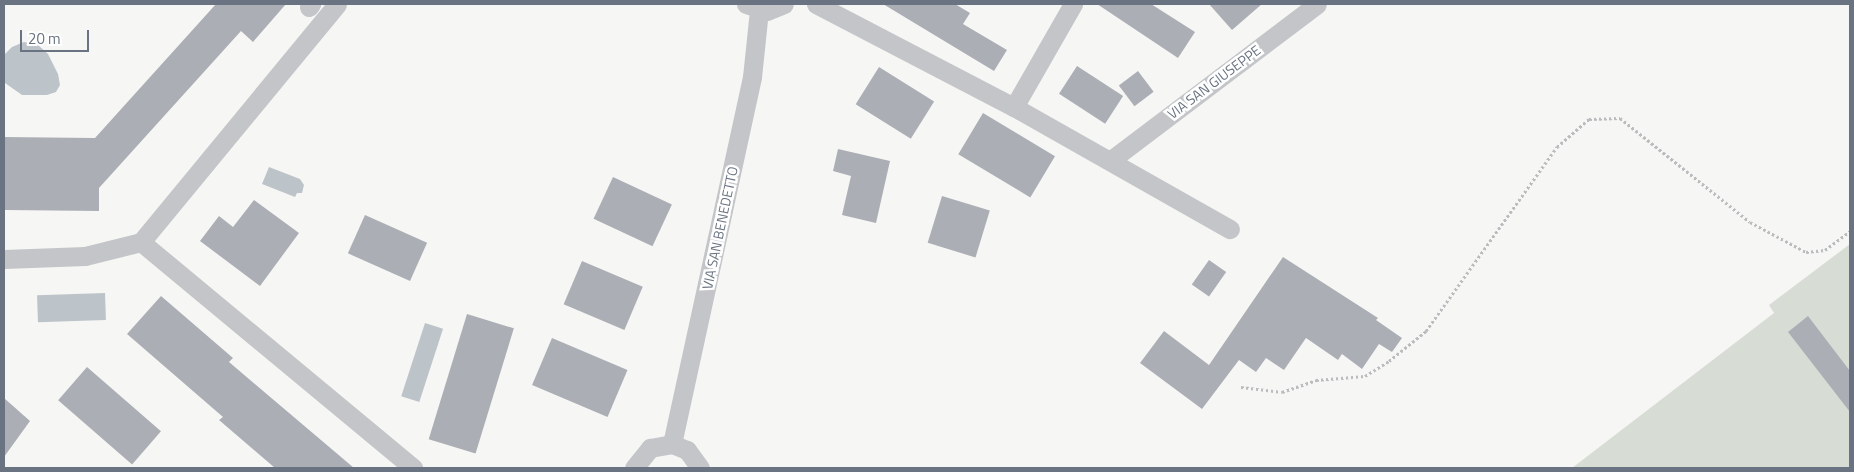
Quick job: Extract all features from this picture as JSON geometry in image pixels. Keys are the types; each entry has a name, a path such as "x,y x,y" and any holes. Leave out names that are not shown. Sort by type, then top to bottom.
{"street":[{"path":"4,259 85,256 141,242 337,4"},
{"name":"VIA SAN BENEDETTO","path":"672,444 752,77 752,7 776,9 784,4"},
{"path":"816,4 1014,107 1111,160 1230,229"},
{"path":"1014,107 1073,4"},
{"name":"VIA SAN GIUSEPPE","path":"1111,160 1317,4"},
{"path":"141,242 413,468"},
{"path":"634,468 650,448 672,444 688,450 700,468"}],"path":[{"path":"1241,388 1282,392 1316,380 1365,376 1389,361 1426,331 1557,147 1589,119 1620,118 1750,222 1806,252 1825,250 1850,232"}],"shaded area":[{"path":"24,42 38,45 48,54 58,74 60,85 56,92 47,95 22,95 5,83 4,55 12,47"},
{"path":"269,167 300,179 304,185 302,193 297,193 295,197 262,184"},
{"path":"1850,244 1850,468 1572,468 1774,313 1769,305"},
{"path":"105,293 106,320 38,322 37,295"},
{"path":"425,323 443,329 419,402 401,396"}],"building":[{"path":"216,4 286,4 253,42 241,31 99,188 99,211 5,210 4,137 95,138"},
{"path":"883,4 955,4 970,13 963,24 1007,50 994,71"},
{"path":"1097,4 1151,4 1195,32 1178,58"},
{"path":"1209,4 1262,4 1232,30"},
{"path":"1077,66 1123,96 1105,124 1059,94"},
{"path":"879,67 934,101 911,139 856,104"},
{"path":"1138,71 1154,92 1134,106 1119,85"},
{"path":"983,113 1055,156 1030,197 958,154"},
{"path":"838,149 890,161 876,223 842,215 851,176 833,171"},
{"path":"613,177 672,204 652,246 594,219"},
{"path":"942,196 990,211 975,257 928,243"},
{"path":"254,200 299,233 260,286 200,241 219,216 233,227"},
{"path":"365,215 427,243 410,281 348,253"},
{"path":"1283,257 1378,318 1376,320 1402,338 1392,352 1379,344 1362,369 1342,354 1338,360 1306,338 1284,370 1266,358 1256,372 1239,360 1202,409 1140,363 1164,331 1209,365"},
{"path":"1209,260 1226,272 1209,297 1192,285"},
{"path":"582,261 643,287 624,330 564,304"},
{"path":"161,296 233,358 229,362 354,468 275,468 219,420 223,417 127,334"},
{"path":"467,314 514,328 476,454 429,439"},
{"path":"1808,316 1850,371 1850,412 1788,332"},
{"path":"552,338 627,370 608,417 532,385"},
{"path":"87,367 161,431 132,465 58,400"},
{"path":"4,398 30,421 4,457"}]}
